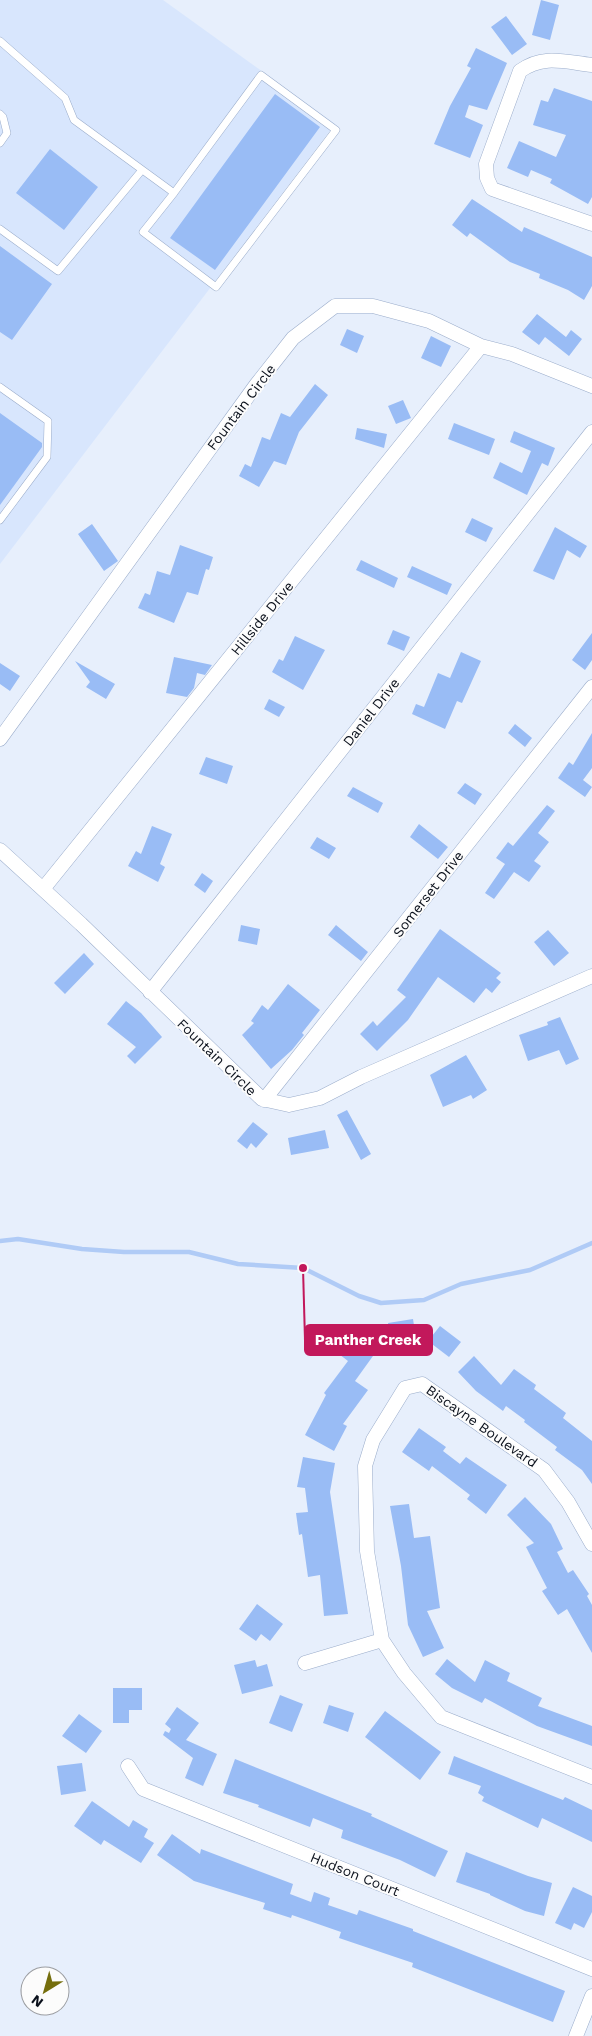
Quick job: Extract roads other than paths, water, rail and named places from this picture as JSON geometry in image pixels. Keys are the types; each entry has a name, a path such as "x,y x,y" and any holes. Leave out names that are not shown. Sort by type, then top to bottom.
{"street":[{"path":"592,65 545,59 530,63 520,71 486,164 487,178 492,189 592,224"},
{"name":"Fountain Circle","path":"0,739 250,393 293,338 335,306 373,306 430,320 481,346 528,360 592,386"},
{"name":"Hillside Drive","path":"43,889 481,346"},
{"name":"Daniel Drive","path":"150,992 592,432"},
{"name":"Somerset Drive","path":"264,1100 592,687"},
{"name":"Fountain Circle","path":"0,850 264,1100 289,1105 320,1098 361,1077 592,976"},
{"name":"Biscayne Boulevard","path":"592,1544 568,1502 544,1470 422,1384 405,1388 373,1440 365,1466 367,1551 382,1640 404,1673 441,1717 592,1777"},
{"path":"305,1663 382,1640"},
{"name":"Hudson Court","path":"128,1766 143,1789 592,1969"},
{"path":"576,2036 592,1996"}],"lane":[{"path":"0,41 65,98 74,120 174,193"},
{"path":"261,75 336,130 216,287 144,232 174,193 261,75"},
{"path":"0,114 3,117 7,133 0,143"},
{"path":"0,229 58,271 142,170"},
{"path":"0,387 48,422 47,457 0,520"}],"waterway":[{"path":"0,1241 18,1239 82,1249 124,1252 189,1252 238,1264 303,1268 359,1296 381,1303 424,1300 461,1284 530,1270 592,1243"}],"place":[{"name":"Panther Creek","path":"303,1268"}]}
